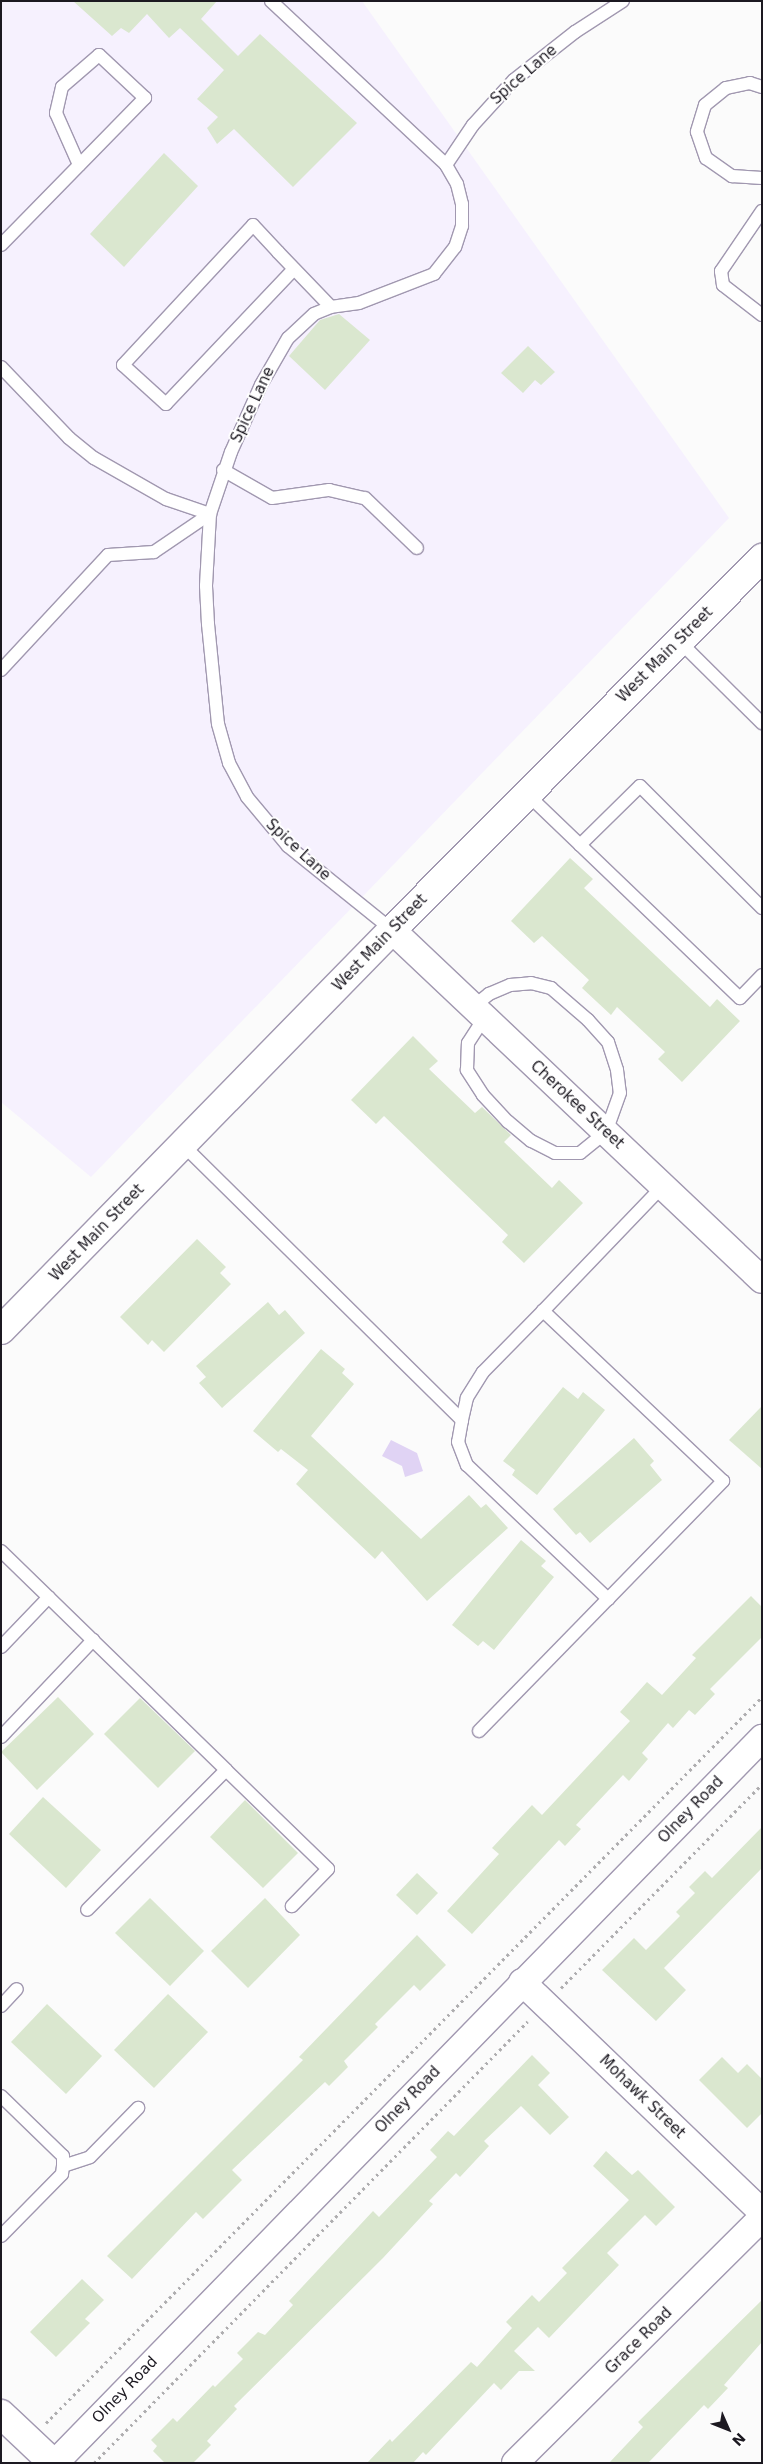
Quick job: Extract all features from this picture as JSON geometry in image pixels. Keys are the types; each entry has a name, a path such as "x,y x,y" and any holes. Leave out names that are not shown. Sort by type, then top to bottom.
{"main road":[{"name":"West Main Street","path":"1,1330 392,930 762,558"},
{"path":"1,2414 54,2463"}],"street":[{"name":"Cherokee Street","path":"392,930 762,1280"},
{"name":"Olney Road","path":"54,2463 762,1738"},
{"name":"Mohawk Street","path":"522,1982 762,2212"},
{"name":"Grace Road","path":"515,2463 762,2218"}],"lane":[{"path":"271,1 446,165"},
{"name":"Spice Lane","path":"392,930 288,846 247,797 229,763 218,724 208,624 206,586 210,514 223,470 261,384 288,338 314,314 331,307 359,303 415,284 434,274 447,261 462,226 462,204 457,184 446,165 473,125 514,80 575,32 623,1"},
{"path":"1,245 145,98 99,55 62,87 56,113 79,165"},
{"path":"762,87 750,83 726,88 705,105 697,132 706,158 732,176 762,178"},
{"path":"762,211 721,271 723,285 762,315"},
{"path":"294,269 166,404 123,365 252,225 331,307"},
{"path":"1,367 69,438 94,458 166,500 210,514"},
{"path":"223,470 272,498 329,490 365,498 417,548"},
{"path":"1,670 108,555 154,552 210,514"},
{"path":"679,641 762,723"},
{"path":"580,845 640,786 762,908"},
{"path":"527,794 740,998 762,974"},
{"path":"531,983 551,988 588,1020 608,1042 617,1070 620,1093 606,1132 580,1153 555,1153 530,1141 508,1122 483,1095 467,1070 468,1043 479,1012 489,994 510,985 531,983"},
{"path":"183,1145 462,1420"},
{"path":"608,1599 468,1465 458,1442 466,1398 483,1372 663,1186"},
{"path":"479,1731 723,1481 544,1311"},
{"path":"1,1551 328,1869 292,1906"},
{"path":"1,1647 49,1597"},
{"path":"1,1737 93,1640"},
{"path":"87,1910 226,1770"},
{"path":"1,2006 17,1989"},
{"path":"1,2096 63,2156 64,2166 62,2174 1,2236"},
{"path":"64,2166 90,2157 138,2108"}],"path":[{"path":"29,2440 762,1696"},
{"path":"94,2463 762,1784"}],"shaded area":[{"path":"1,1 362,1 729,518 91,1177 1,1102"},
{"path":"391,1440 417,1453 423,1471 405,1477 402,1466 382,1456"}],"building":[{"path":"73,1 217,1 201,19 238,56 260,34 357,123 293,187 234,129 217,144 207,128 218,117 197,99 224,70 180,28 169,38 147,14 129,33 121,28 112,36"},
{"path":"164,153 198,186 124,267 90,234"},
{"path":"339,314 370,340 325,390 289,356 320,320"},
{"path":"528,346 555,372 541,385 535,380 523,393 501,373"},
{"path":"570,858 593,879 584,888 710,1007 717,999 740,1021 682,1082 658,1059 665,1052 617,1007 611,1015 582,988 589,980 542,936 534,943 511,921"},
{"path":"413,1036 438,1061 429,1069 475,1113 482,1107 511,1135 504,1142 552,1188 559,1180 583,1203 524,1263 502,1242 508,1235 384,1116 376,1124 351,1100"},
{"path":"197,1239 226,1267 220,1273 231,1284 164,1352 152,1340 148,1345 120,1317"},
{"path":"268,1302 279,1315 285,1310 305,1333 222,1408 199,1383 206,1377 196,1366"},
{"path":"321,1349 345,1369 342,1373 354,1384 311,1436 421,1539 469,1495 481,1508 486,1504 508,1528 427,1601 382,1551 375,1559 296,1484 308,1470 281,1449 278,1452 253,1431"},
{"path":"563,1387 578,1399 583,1392 605,1410 537,1495 512,1475 515,1470 503,1461"},
{"path":"762,1406 762,1469 729,1440"},
{"path":"634,1438 654,1461 650,1465 662,1480 590,1543 580,1532 576,1535 553,1509"},
{"path":"521,1540 546,1561 541,1566 554,1577 494,1650 483,1641 478,1646 452,1625"},
{"path":"751,1596 762,1607 762,1637 710,1689 715,1694 695,1715 689,1710 673,1728 668,1723 642,1753 648,1759 629,1781 623,1775 576,1825 581,1829 565,1846 559,1840 472,1934 447,1911 499,1854 492,1848 532,1805 542,1815 630,1721 620,1712 647,1682 662,1695 696,1658 692,1655"},
{"path":"58,1697 94,1734 37,1790 1,1752"},
{"path":"140,1698 195,1751 158,1788 104,1734"},
{"path":"43,1797 101,1850 66,1888 9,1834"},
{"path":"245,1800 298,1853 263,1888 210,1837"},
{"path":"762,1827 762,1868 664,1968 686,1990 656,2021 602,1970 634,1938 646,1950 680,1916 676,1912 695,1893 689,1887 705,1871 712,1878"},
{"path":"417,1873 438,1893 417,1915 396,1895"},
{"path":"150,1898 204,1951 170,1986 115,1933"},
{"path":"265,1898 300,1935 248,1988 211,1951"},
{"path":"417,1935 446,1965 420,1991 414,1985 375,2024 378,2027 344,2061 348,2067 329,2086 325,2082 232,2170 242,2180 203,2219 196,2212 132,2279 107,2256 303,2060 299,2057"},
{"path":"168,1994 208,2032 154,2088 114,2050"},
{"path":"47,2004 102,2056 66,2094 11,2042"},
{"path":"532,2055 550,2073 538,2085 569,2117 550,2135 521,2106 484,2141 489,2146 460,2177 456,2173 429,2201 433,2204 383,2258 234,2406 237,2409 207,2441 211,2445 193,2463 165,2463 153,2451 157,2446 151,2440 173,2418 177,2422 213,2385 215,2387 243,2359 237,2353 258,2332 265,2335 293,2305 289,2301 373,2211 379,2217 437,2157 430,2150 448,2131 454,2136"},
{"path":"722,2057 738,2073 747,2064 762,2079 762,2113 747,2128 699,2080"},
{"path":"606,2151 632,2175 638,2170 675,2207 656,2226 645,2215 607,2253 619,2265 549,2338 538,2327 514,2351 535,2371 519,2371 501,2390 494,2383 426,2455 423,2452 413,2463 367,2463 390,2439 392,2442 471,2362 477,2367 512,2328 506,2322 532,2295 539,2302 567,2273 562,2268 629,2200 593,2166"},
{"path":"82,2279 104,2300 85,2319 90,2323 56,2357 30,2332"},
{"path":"762,2300 762,2342 724,2385 728,2388 708,2409 704,2405 648,2463 609,2463 643,2427 638,2422"}]}
